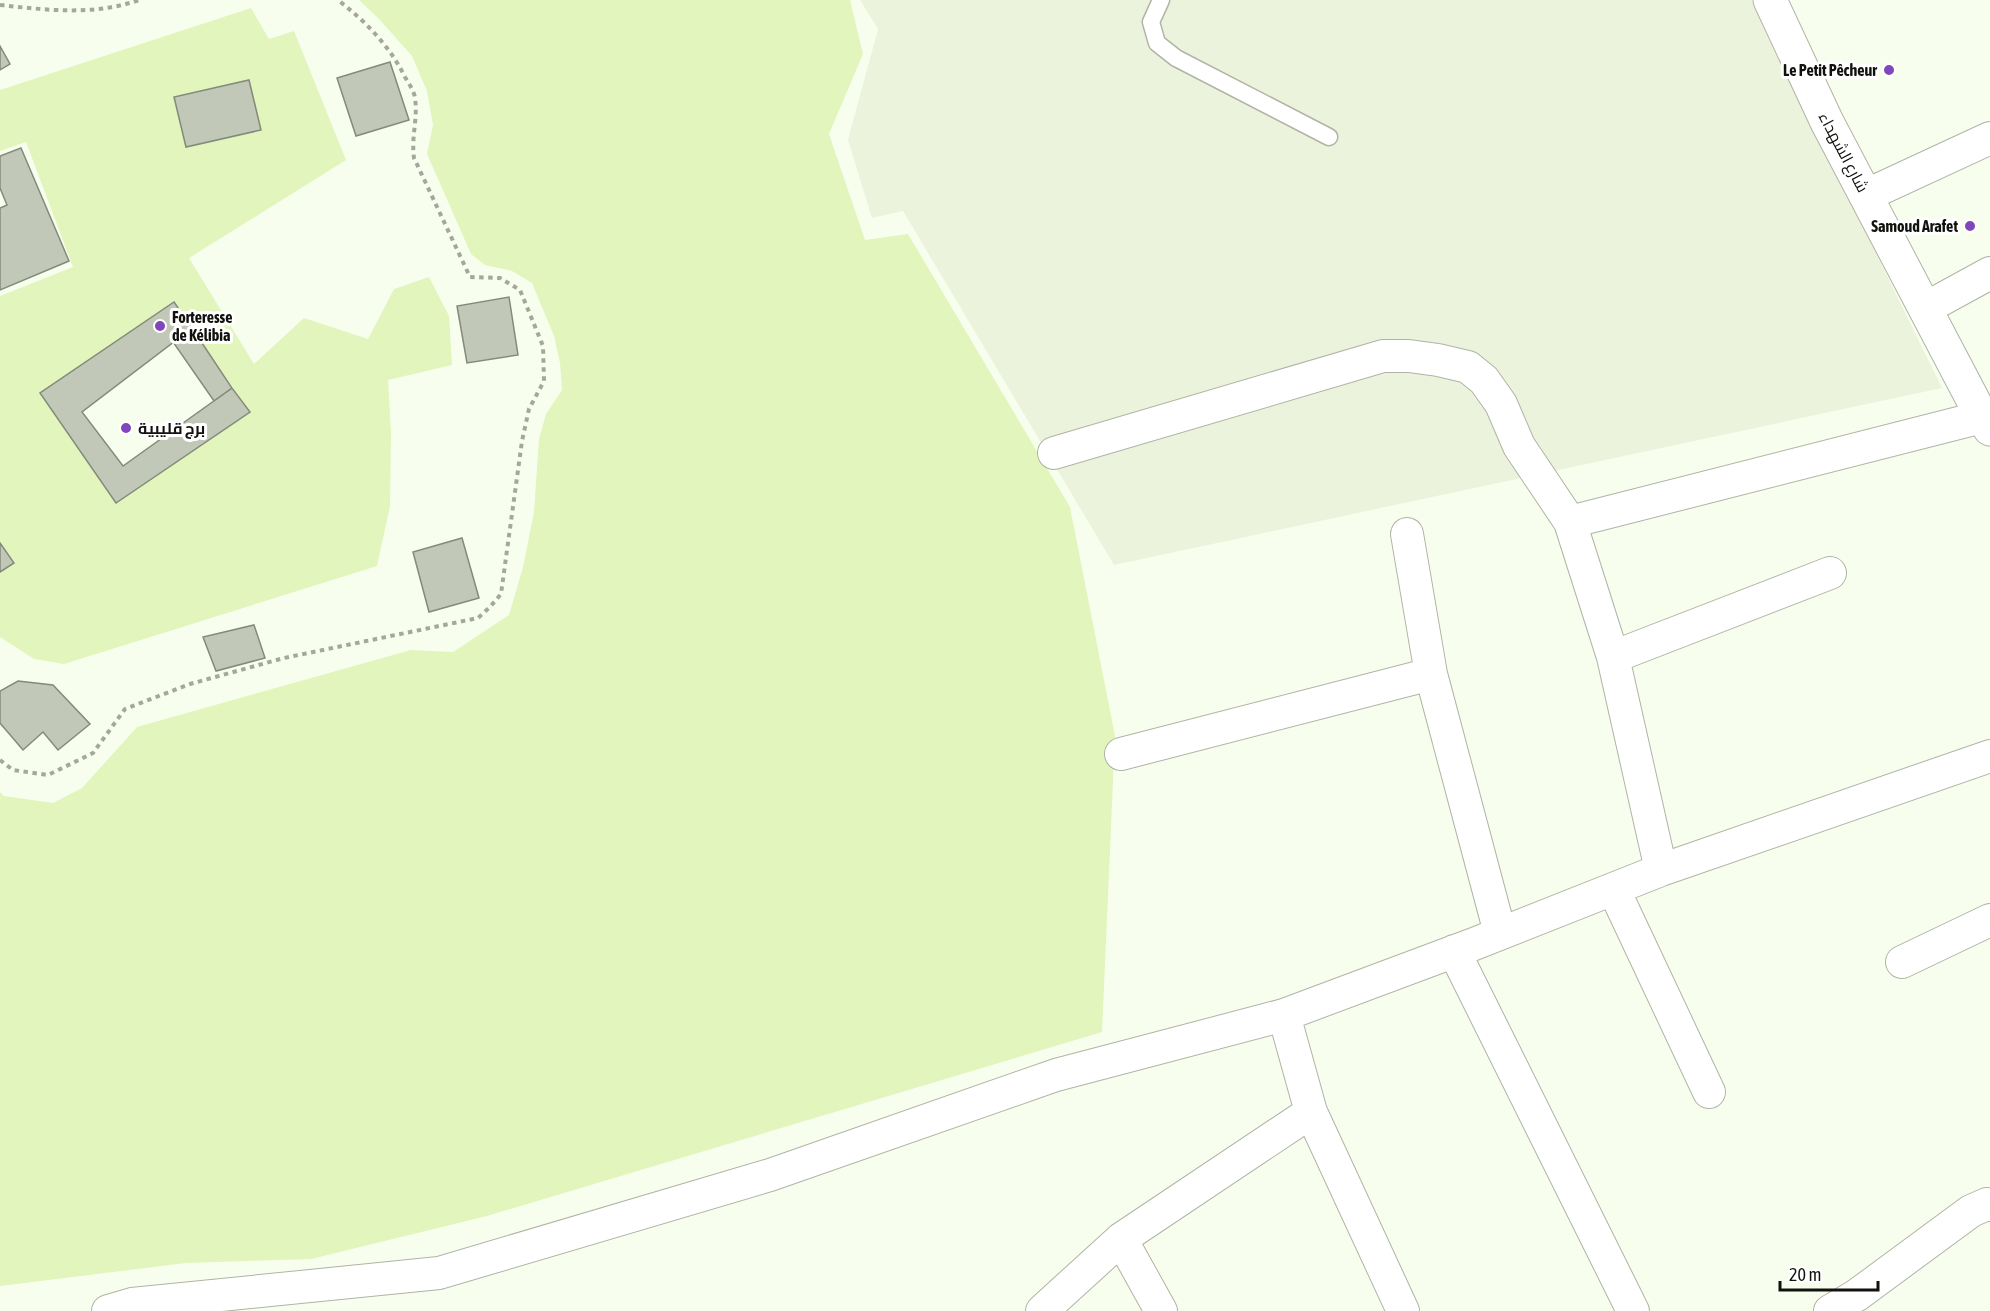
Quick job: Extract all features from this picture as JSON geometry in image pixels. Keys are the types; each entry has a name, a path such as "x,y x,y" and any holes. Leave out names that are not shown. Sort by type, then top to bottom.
{"street":[{"name":"شارع الشهداء","path":"1771,0 1827,122 1986,423"},
{"path":"1867,195 1990,138"},
{"path":"1926,308 1990,273"},
{"path":"1054,453 1383,356 1409,356 1468,367 1484,380 1501,404 1519,446 1570,522 1613,657 1661,870"},
{"path":"1570,522 1986,423"},
{"path":"1407,534 1431,674 1500,933"},
{"path":"1613,657 1830,573"},
{"path":"1121,754 1431,674"},
{"path":"108,1311 132,1304 439,1273 770,1175 1056,1075 1284,1015 1661,870 1990,756"},
{"path":"1614,890 1709,1092"},
{"path":"1902,962 1990,920"},
{"path":"1454,951 1633,1311"},
{"path":"1284,1015 1311,1113 1403,1311"},
{"path":"1042,1311 1121,1239 1311,1113"},
{"path":"1830,1311 1862,1303 1971,1211 1987,1204 1990,1205"},
{"path":"1121,1239 1161,1311"},
{"path":"258,1311 320,1286"}],"lane":[{"path":"1161,0 1151,22 1157,43 1176,58 1329,137"}],"path":[{"path":"0,4 54,11 101,10 139,0"},
{"path":"0,760 13,770 48,775 93,753 125,709 190,684 284,658 478,618 501,594 522,441 529,409 544,381 543,346 520,290 500,278 470,277 414,158 412,141 417,118 414,95 395,56 365,21 338,0"}],"shaded area":[{"path":"860,0 1752,0 1942,388 1114,565 903,211 872,218 848,140 878,29"}],"green space":[{"path":"359,0 850,0 863,54 829,134 865,240 908,234 1070,507 1115,736 1102,1032 487,1216 311,1259 186,1263 0,1286 0,792 4,796 53,803 82,788 137,727 411,650 453,652 509,615 523,567 534,512 539,439 546,414 562,390 560,363 554,336 532,283 512,271 485,265 471,254 427,154 433,125 427,91 412,56"},
{"path":"251,8 269,39 294,31 346,160 189,258 254,364 304,318 368,339 394,289 429,277 449,316 452,365 388,380 391,433 390,506 377,566 64,664 34,659 0,637 0,296 73,267 26,142 0,151 0,90","holes":["174,302 250,412 116,503 41,393"]}],"building":[{"path":"0,46 10,64 0,70"},
{"path":"390,62 409,120 356,136 337,78"},
{"path":"249,80 261,130 186,147 174,97"},
{"path":"21,148 69,261 0,290 0,208 7,205 0,188 0,156"},
{"path":"509,297 518,355 467,363 457,306"},
{"path":"174,302 192,328 82,412 123,466 232,388 250,412 116,503 40,393"},
{"path":"192,328 232,388 214,401 173,342"},
{"path":"462,538 479,598 429,612 413,552"},
{"path":"0,543 14,563 0,572"},
{"path":"254,625 265,658 216,671 203,637"},
{"path":"18,681 53,685 90,724 58,750 43,732 23,750 0,723 0,691"}],"place":[{"name":"Le Petit Pêcheur","path":"1889,70"},
{"name":"Samoud Arafet","path":"1970,226"},
{"name":"Forteresse de Kélibia","path":"160,326"},
{"name":"برج قليبية","path":"126,428"}]}
